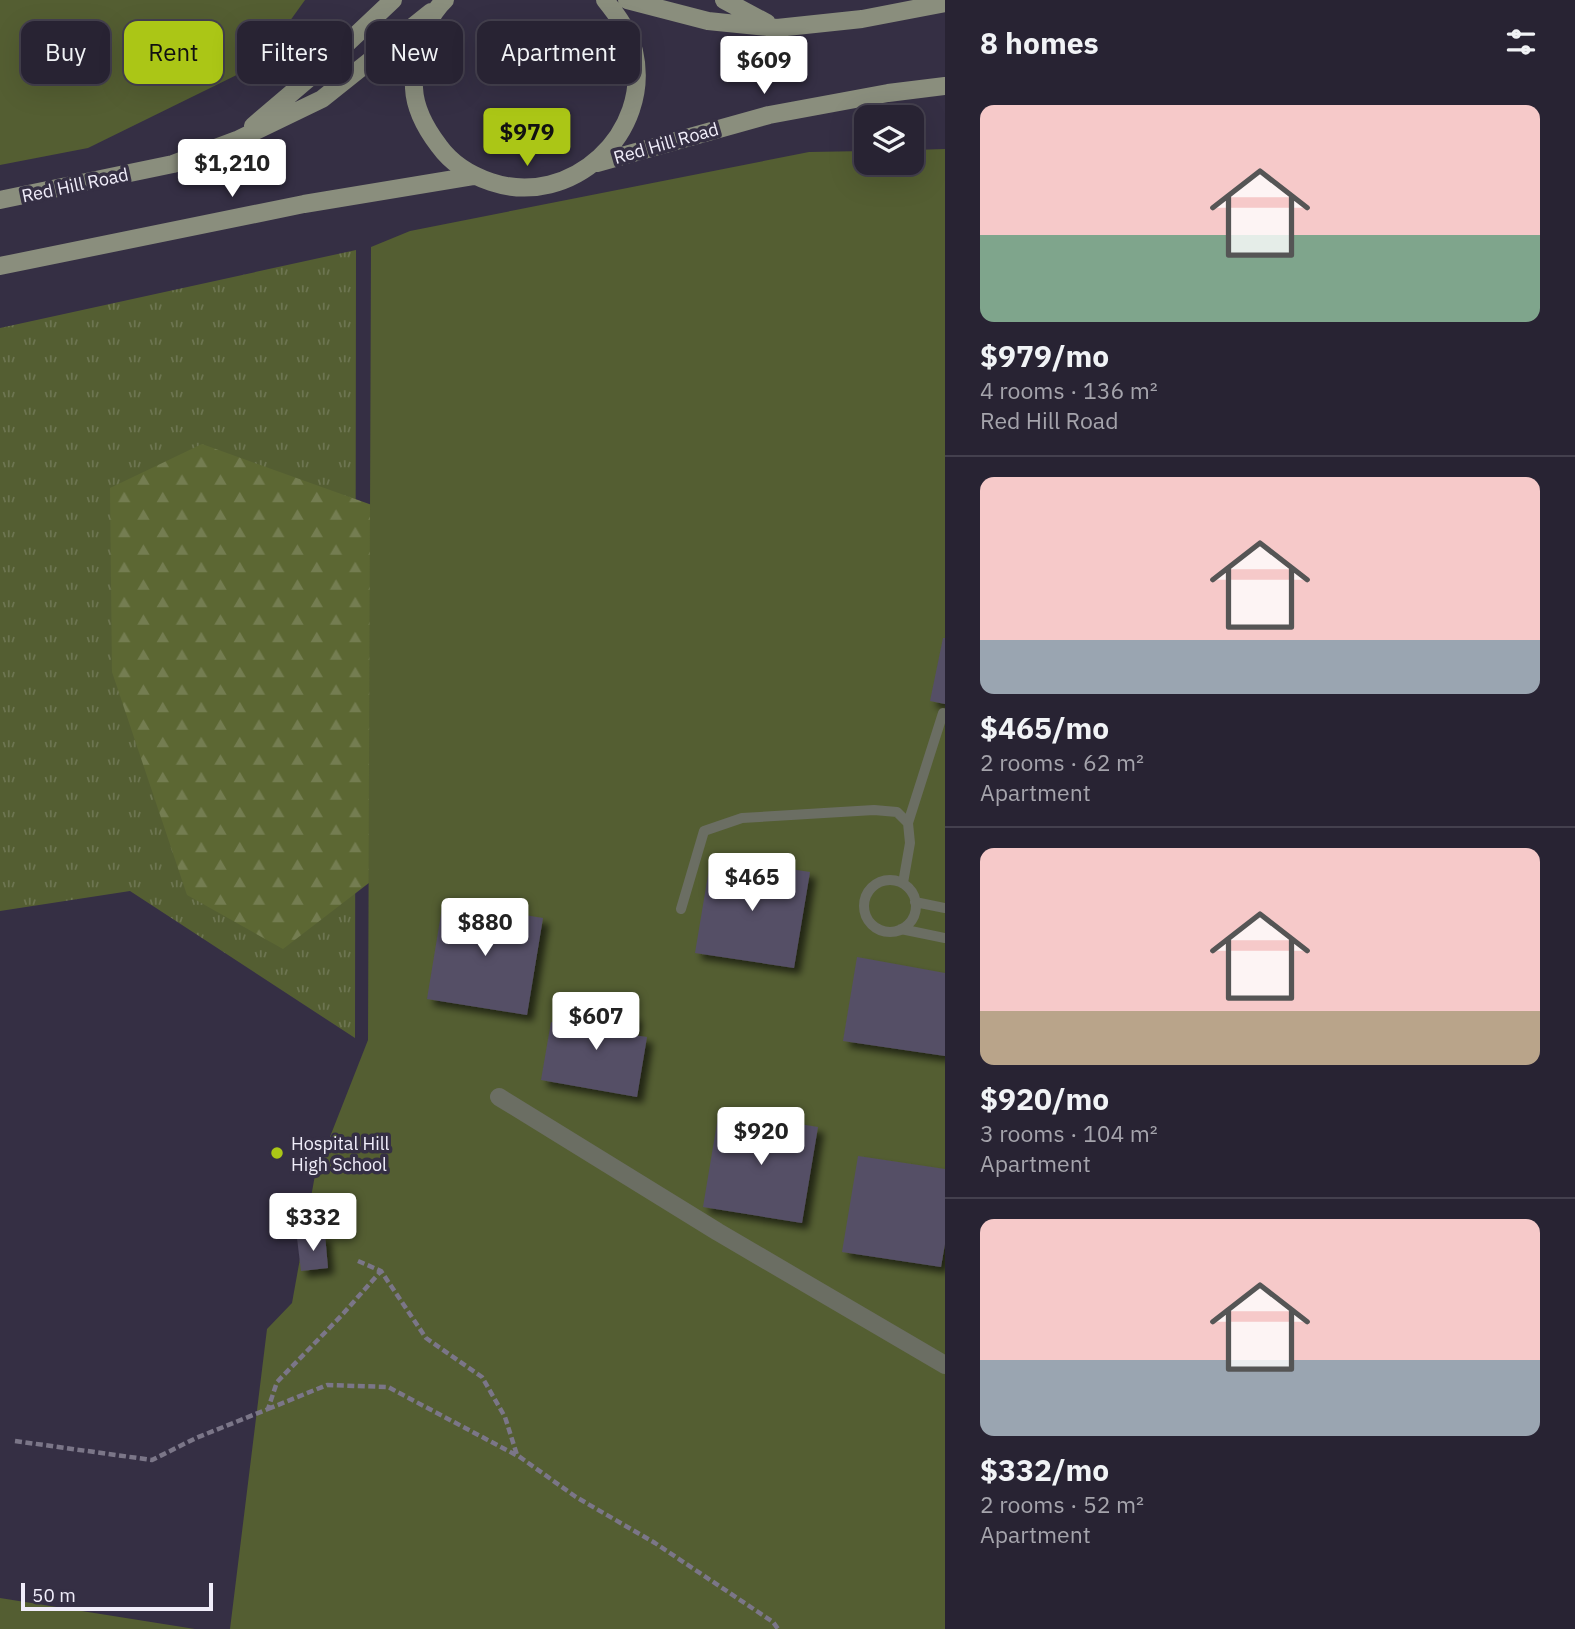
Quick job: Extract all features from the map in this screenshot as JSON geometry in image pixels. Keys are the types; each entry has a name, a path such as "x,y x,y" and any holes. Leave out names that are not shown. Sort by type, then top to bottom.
{"main road":[{"path":"237,140 321,68 393,0"},
{"path":"442,3 423,34 413,63 415,97 425,128 446,156 473,176 503,186 535,188 566,180 594,164 616,141 631,113 636,82 634,50 621,21 605,0"},
{"path":"627,0 708,21 777,28 862,19 945,3"},
{"path":"724,0 777,28"},
{"name":"Red Hill Road","path":"0,200 173,164 237,140 323,99 442,3"},
{"name":"Red Hill Road","path":"594,164 769,114 945,86"},
{"path":"0,266 304,204 473,176"}],"street":[{"path":"499,1097 718,1232 945,1365"}],"lane":[{"path":"902,883 910,843 908,823 943,713"},
{"path":"681,909 704,831 742,818 874,810 897,813 908,823"},
{"path":"901,929 913,918 913,894 902,883 887,880 873,886 868,892 864,908 866,916 877,928 884,931 901,929 945,938"},
{"path":"915,902 945,908"}],"path":[{"path":"358,1261 381,1271 426,1338 482,1377 505,1417 517,1455"},
{"path":"268,1409 277,1382 381,1271"},
{"path":"15,1441 152,1460 196,1438 327,1385 388,1387 517,1455 576,1497 655,1543 722,1587 773,1622 778,1629"}],"green space":[{"path":"0,0 305,0 290,21 237,21 237,75 223,82 223,21 124,21 124,84 218,84 88,148 0,165"},
{"path":"945,149 945,1629 230,1629 267,1329 292,1303 315,1175 368,1040 371,247 410,231 809,152 854,151 854,175 924,175 924,150"},
{"path":"356,250 355,1038 130,891 0,911 0,328"},
{"path":"202,444 489,547 516,770 283,949 187,895 112,672 110,488"},
{"path":"0,1598 195,1629 0,1629"}],"building":[{"path":"945,638 945,704 930,701"},
{"path":"711,857 810,872 794,968 695,953"},
{"path":"443,902 543,918 527,1015 427,999"},
{"path":"857,957 945,973 945,1056 843,1041"},
{"path":"572,1005 636,1016 633,1035 647,1037 637,1097 541,1080 551,1022 568,1026"},
{"path":"719,1111 818,1127 802,1223 703,1207"},
{"path":"858,1156 945,1169 945,1244 941,1267 842,1252"},
{"path":"325,1234 328,1268 301,1271 297,1238"}],"place":[{"name":"Hospital Hill High School","path":"277,1153"}]}
